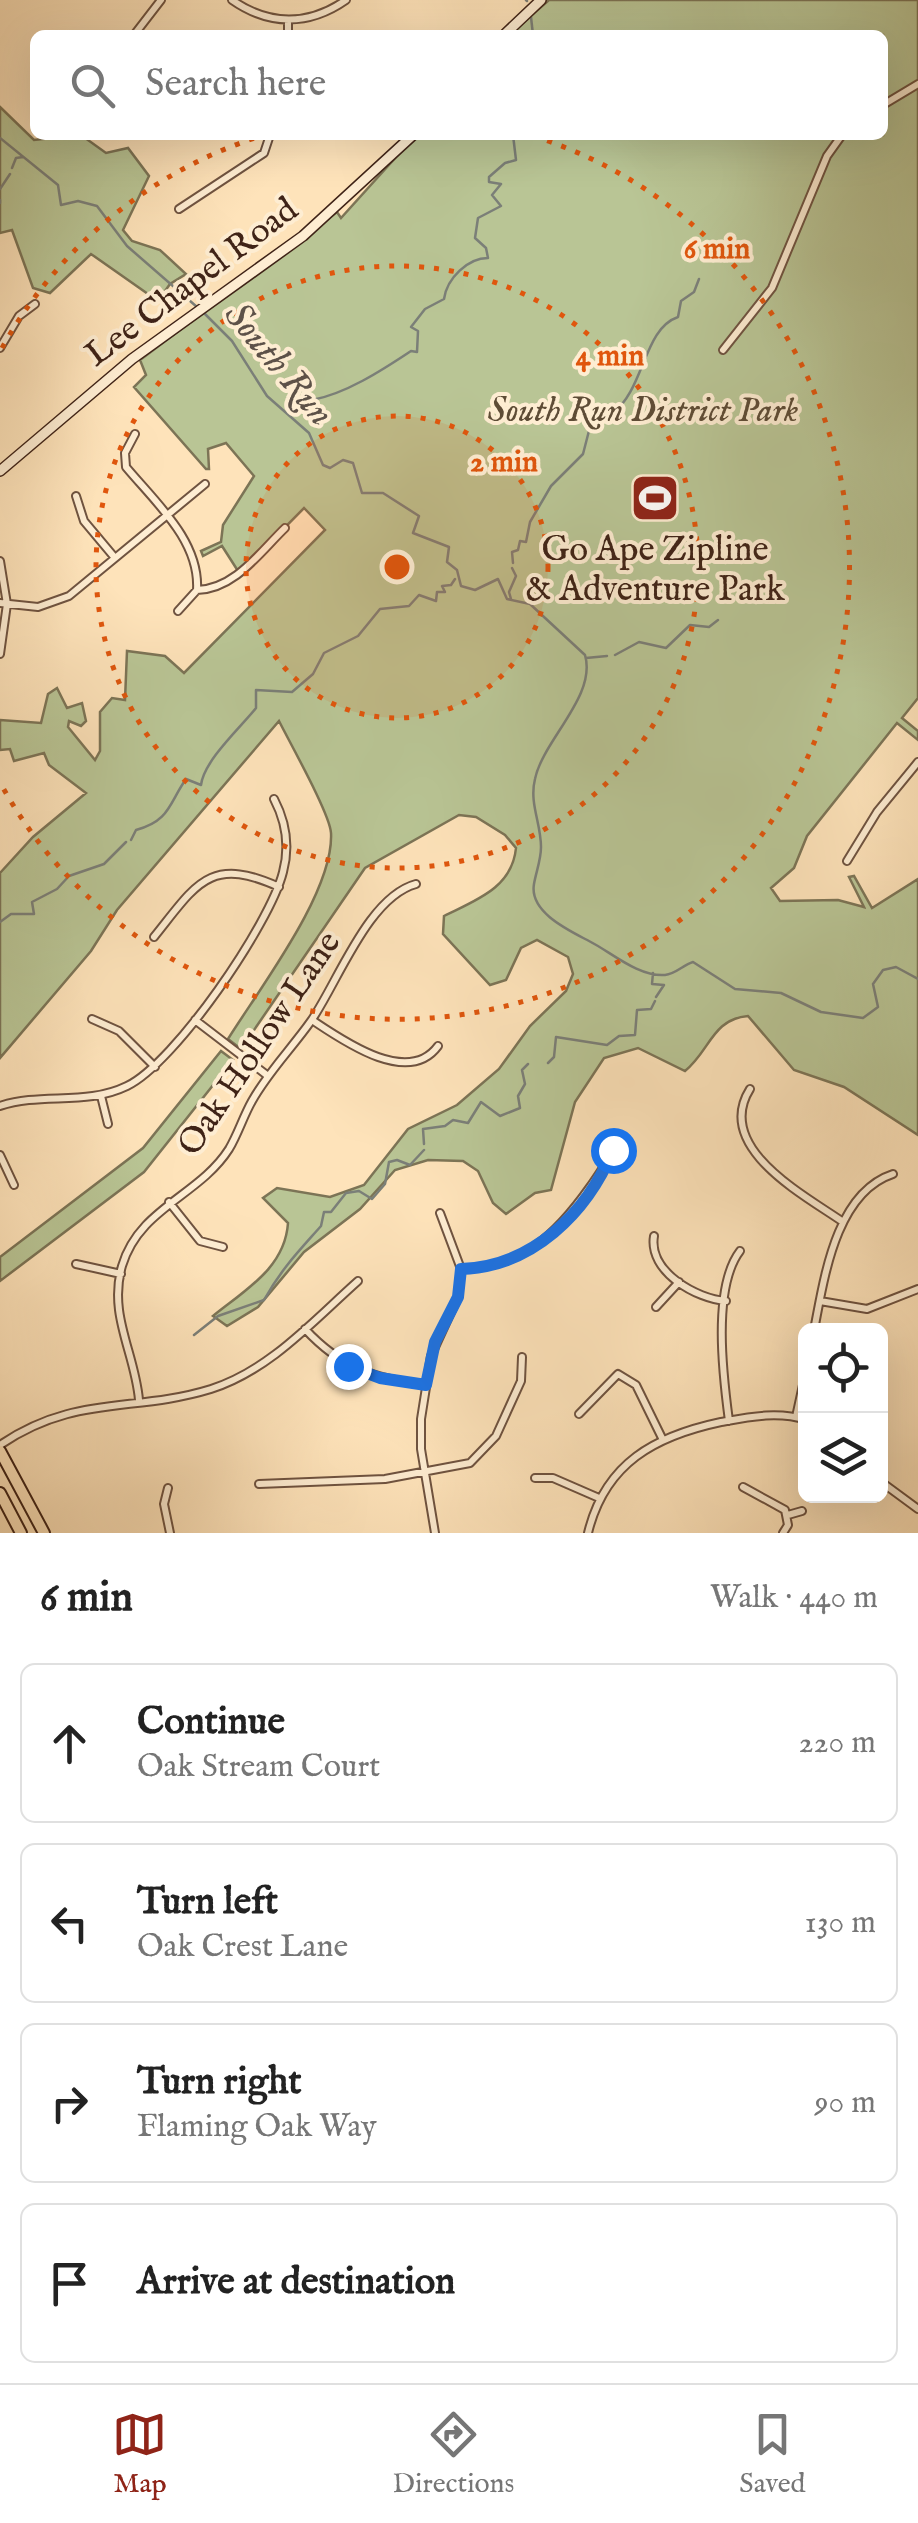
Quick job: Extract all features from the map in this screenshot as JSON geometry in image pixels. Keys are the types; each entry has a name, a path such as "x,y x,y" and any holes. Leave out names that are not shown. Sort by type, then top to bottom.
{"highway":[{"path":"0,1448 44,1533"},
{"path":"0,1493 22,1533"}],"main road":[{"path":"509,30 541,0"},
{"name":"Lee Chapel Road","path":"0,471 112,375 303,236 408,140"}],"street":[{"path":"138,30 162,0"},
{"path":"232,0 258,14 288,21 320,15 346,0"},
{"path":"288,21 288,30"},
{"path":"888,101 918,84"},
{"path":"180,209 264,153 268,140"},
{"path":"722,350 772,288 827,156 838,140"},
{"path":"0,348 19,316 35,304"},
{"path":"136,434 124,462 192,553 197,590"},
{"path":"4,604 38,607 58,602 205,484"},
{"path":"76,496 84,521 115,558"},
{"path":"178,611 197,590 225,584 285,528"},
{"path":"0,561 4,604 0,654"},
{"path":"847,860 877,812 918,762"},
{"path":"0,1106 30,1099 101,1096 132,1084 155,1067 195,1020 279,887 286,839 274,798"},
{"path":"154,936 192,890 209,877 242,872 279,887"},
{"name":"Oak Hollow Lane","path":"139,1400 118,1318 120,1274 139,1232 224,1156 268,1076 312,1020 373,920 398,891 416,884"},
{"path":"92,1019 119,1030 155,1067"},
{"path":"195,1020 268,1076"},
{"path":"312,1020 355,1046 390,1059 418,1060 438,1046"},
{"path":"750,1090 742,1116 758,1156 786,1184 843,1222"},
{"path":"101,1096 108,1124"},
{"path":"461,1269 514,1260 550,1238 610,1158 614,1138"},
{"path":"0,1155 14,1186"},
{"path":"815,1323 831,1250 843,1222 874,1184 893,1174"},
{"path":"169,1202 200,1241 223,1248"},
{"path":"435,1533 420,1432 435,1342 458,1297 461,1269 440,1214"},
{"path":"654,1236 660,1261 679,1282 700,1297 726,1301"},
{"path":"729,1421 721,1364 732,1264 740,1251"},
{"path":"76,1264 120,1274"},
{"path":"0,1448 65,1412 194,1393 230,1382 266,1362 358,1281"},
{"path":"656,1307 679,1282"},
{"path":"820,1301 867,1309 918,1289"},
{"path":"305,1328 348,1366 380,1378 426,1385"},
{"path":"259,1484 350,1482 463,1466 488,1448 521,1381 522,1357"},
{"path":"579,1414 618,1374 636,1384 662,1438"},
{"path":"588,1533 599,1498 621,1468 662,1438 729,1421 796,1417 798,1408"},
{"path":"534,1478 553,1478 599,1498"},
{"path":"743,1486 788,1514"},
{"path":"888,1487 918,1509"},
{"path":"168,1488 164,1508 170,1533"},
{"path":"788,1514 802,1511"},
{"path":"784,1533 788,1514"}],"green space":[{"name":"South Run District Park","path":"549,0 918,0 918,698 902,718 918,731 918,740 897,723 807,836 794,868 771,888 780,901 838,900 864,907 849,877 854,876 872,908 918,879 918,1135 844,1087 794,1070 748,1016 736,1018 719,1029 685,1071 638,1048 604,1058 575,1102 551,1190 535,1193 506,1214 493,1203 478,1171 463,1161 428,1160 395,1170 360,1209 304,1252 258,1307 227,1326 213,1316 261,1277 280,1253 285,1239 288,1223 263,1198 277,1188 330,1197 364,1185 408,1129 457,1105 499,1069 530,1026 566,991 573,974 568,957 537,940 521,948 506,980 490,985 443,934 444,916 500,883 508,873 516,848 505,835 476,817 459,815 365,868 241,1049 228,1039 308,911 329,857 329,824 279,721 117,910 91,951 0,1058 0,873 33,837 86,793 49,765 44,753 14,761 10,749 0,750 0,720 41,723 48,694 57,688 67,708 82,703 86,721 81,726 69,721 68,727 95,760 100,751 100,712 112,698 125,700 127,651 165,656 184,673 325,530 304,508 235,578 216,586 238,571 222,546 203,556 201,551 221,542 223,525 254,476 226,443 208,449 206,469 134,387 146,375 140,360 337,212 341,218 411,140 888,140 888,30 515,30"},
{"path":"0,107 30,140 88,140 106,153 128,148 149,176 123,230 132,241 160,250 186,274 170,284 158,301 91,254 50,293 33,288 12,230 0,233"},
{"path":"221,1051 233,1060 144,1172 0,1281 0,1257 143,1148"}],"waterway":[{"path":"531,17 532,30"},
{"name":"South Run","path":"0,138 58,185 61,205 78,201 97,206 127,246 197,307"},
{"path":"312,414 312,400 350,387 411,351 417,352 418,331 411,327 425,309 444,299 449,284 460,271 473,261 488,258 486,248 475,238 478,218 501,206 492,195 501,184 489,182 489,177 505,163 516,160 514,140"},
{"path":"12,168 16,158 23,157"},
{"path":"0,189 10,174"},
{"path":"513,563 512,552 518,550 520,541 526,542 530,522 551,486 583,454 591,423 612,414 623,403 650,346 666,324 678,317 681,301 694,292 699,279"},
{"name":"South Run","path":"203,312 232,341 267,396 309,433 323,465 330,468 343,460 353,463 362,493 383,493 419,516 413,533 449,547 447,562 457,570 461,586 475,590 498,579 507,599 530,604 585,655 587,670 577,702 535,779 534,805 541,847 534,894 552,919 645,972 669,974 693,962 735,989 781,993 821,1012 863,1018 878,1007 873,984 883,970 896,967 918,979"},
{"path":"511,599 509,592 516,576 512,568"},
{"path":"131,840 136,830 162,816 186,779 201,785 216,754 256,708 256,690 292,692 313,674 324,653 358,636 380,609 409,606 419,595 436,601 437,592 445,592 442,586 451,585 455,579"},
{"path":"615,655 639,642 666,648 690,625 709,627 718,620"},
{"path":"586,658 607,656"},
{"path":"0,922 11,914 34,914 32,902 57,889 69,876 104,864 126,842"},
{"path":"653,973 652,984 664,985 656,997"},
{"path":"548,1063 554,1057 556,1037 607,1045 619,1036 635,1035 637,1010 651,1009 655,1001"},
{"path":"424,1144 423,1129 445,1126 453,1120 468,1123 481,1102 500,1116 520,1108 518,1096 525,1084 522,1070 528,1064"},
{"path":"194,1335 218,1316 264,1300 284,1269 321,1226 324,1212 331,1212 346,1193 359,1191 372,1199 385,1184 389,1162 397,1160 410,1165 424,1150"}],"place":[{"name":"Go Ape Zipline & Adventure Park","path":"655,498"}],"route":[{"path":"348,1366 380,1378 426,1385 435,1342 458,1297 461,1269 514,1260 550,1238 613,1150"}]}
